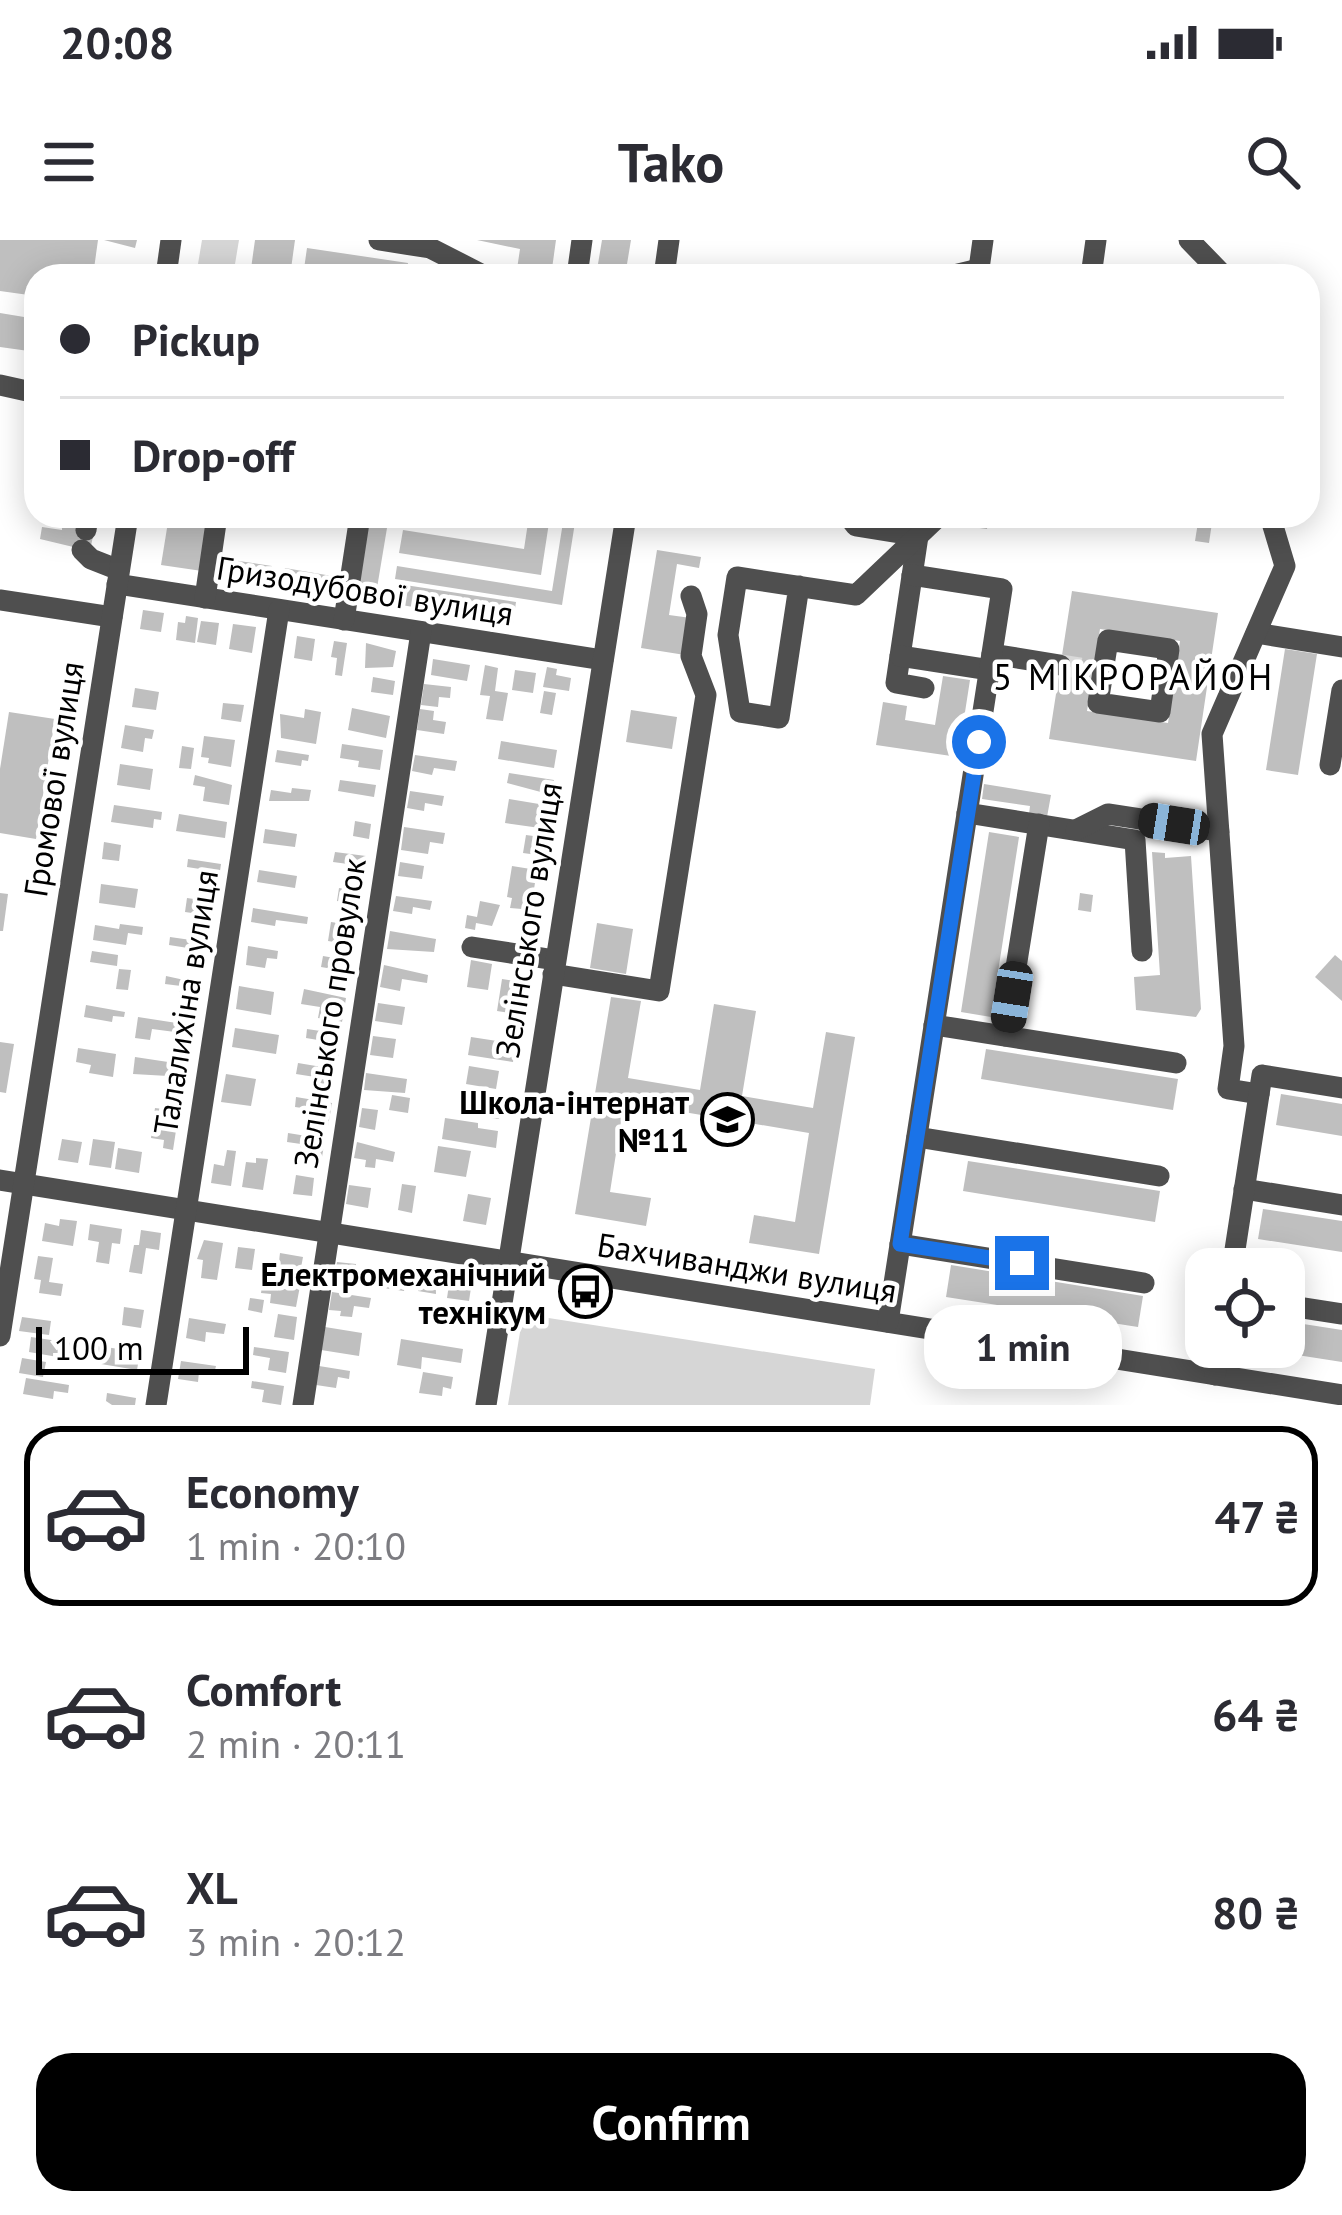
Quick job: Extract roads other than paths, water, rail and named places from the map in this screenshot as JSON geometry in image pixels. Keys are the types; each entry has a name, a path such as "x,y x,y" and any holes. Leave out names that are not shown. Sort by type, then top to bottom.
{"street":[{"path":"379,240 430,248 461,264"},
{"path":"1189,240 1212,264"},
{"name":"Громової вулиця","path":"0,1336 11,1182 126,528"},
{"path":"205,598 215,528"},
{"path":"344,620 358,528"},
{"name":"Зелінського вулиця","path":"485,1405 624,528"},
{"path":"868,528 918,536"},
{"path":"799,586 778,718 740,712 728,635 737,577 799,586 856,595 926,528"},
{"path":"1259,1094 1228,1089 1234,1046 1212,734 1285,566 1274,528"},
{"name":"Гризодубової вулиця","path":"86,532 91,559 118,577 205,598 603,660"},
{"path":"918,536 896,683 924,688"},
{"path":"888,1322 1002,589 912,575"},
{"path":"472,947 659,991 706,695 691,656 697,614 691,596"},
{"path":"0,600 112,616"},
{"name":"Талалихіна вулиця","path":"157,1405 279,610"},
{"name":"Зелінського провулок","path":"303,1405 421,632"},
{"path":"1256,633 1342,646"},
{"path":"900,656 1060,665"},
{"path":"1330,765 1342,690"},
{"path":"967,813 1135,840 1142,950"},
{"path":"1076,830 1108,814 1219,832"},
{"path":"1005,1036 1039,824"},
{"path":"934,1025 1176,1063"},
{"path":"1235,1248 1262,1075 1342,1088"},
{"path":"917,1137 1159,1176"},
{"name":"Бахчиванджи вулиця","path":"11,1182 1342,1394"},
{"path":"1244,1190 1342,1205"},
{"path":"900,1244 1144,1282"},
{"path":"1305,1308 1342,1314"},
{"path":"1216,1375 1217,1368"}],"tunnel":[{"path":"1060,665 1094,670"}],"place":[{"name":"Школа-інтернат №11","path":"728,1120"},
{"name":"Електромеханічний технікум","path":"585,1292"}],"district":[{"name":"5 МІКРОРАЙОН","path":"1134,676"}]}
